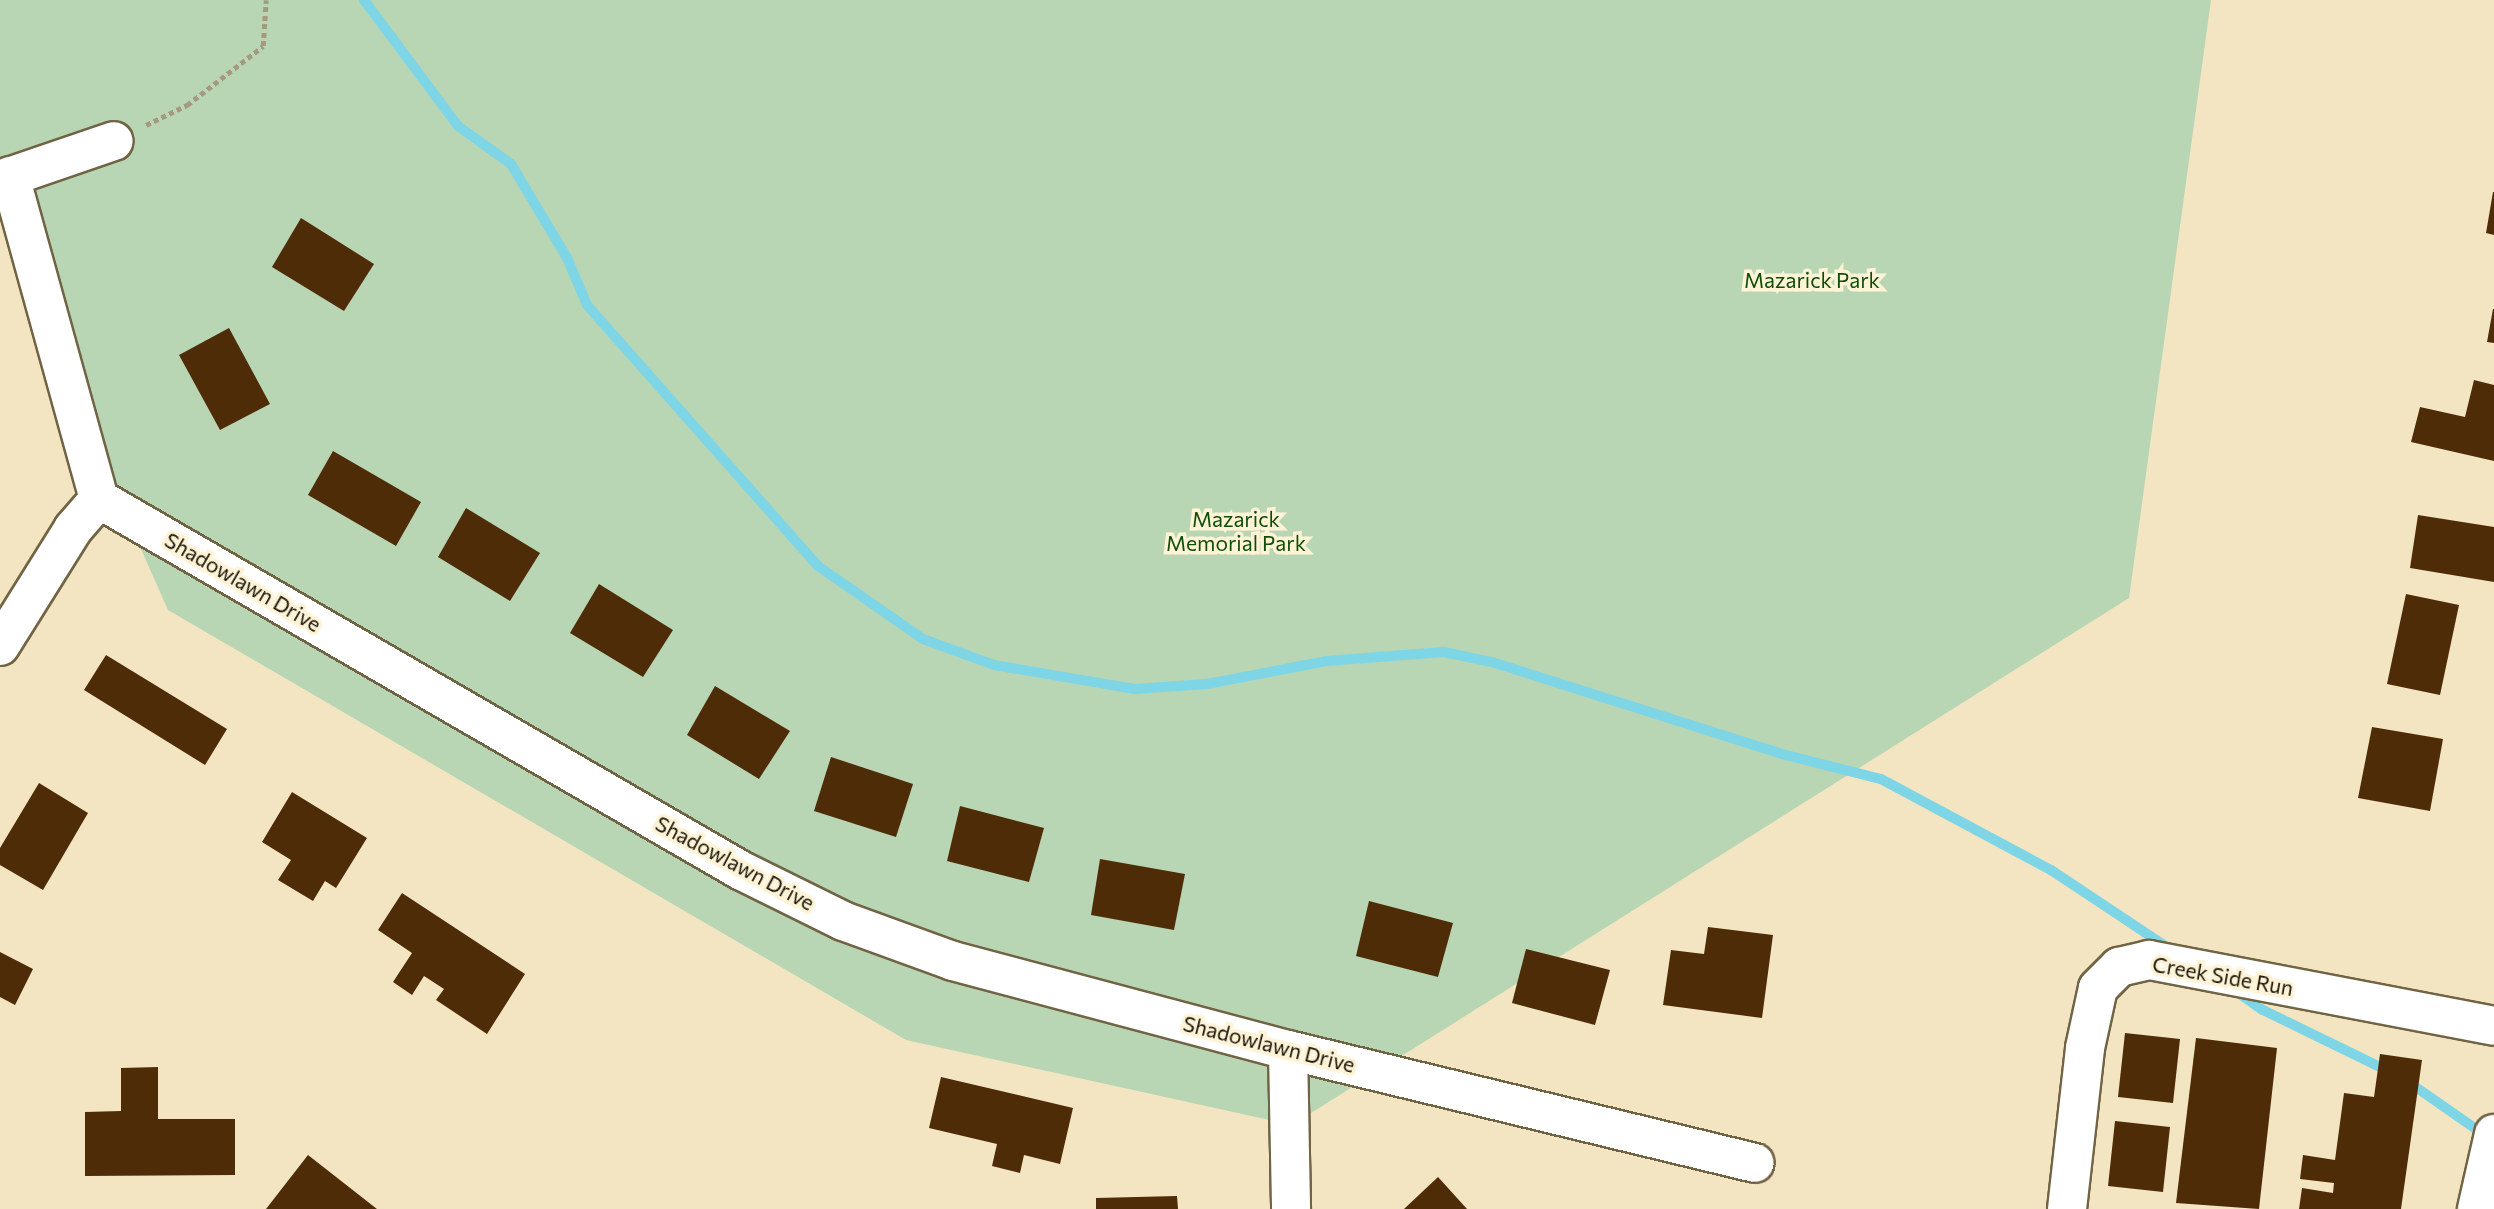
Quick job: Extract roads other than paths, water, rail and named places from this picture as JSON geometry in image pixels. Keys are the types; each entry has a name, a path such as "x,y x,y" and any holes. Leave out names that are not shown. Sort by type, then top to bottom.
{"street":[{"path":"0,646 74,529 100,499 5,178 114,141"},
{"name":"Shadowlawn Drive","path":"100,499 740,870 843,921 953,961 1288,1050 1755,1163"},
{"name":"Creek Side Run","path":"2067,1209 2085,1048 2098,988 2119,967 2149,960 2494,1026"},
{"path":"1288,1050 1291,1209"},
{"path":"2477,1209 2494,1134"}],"waterway":[{"path":"364,0 458,126 511,164 567,258 587,305 818,566 923,639 994,665 1134,689 1207,684 1326,661 1444,652 1492,662 1786,755 1881,779 2051,870 2173,951"},
{"path":"2234,990 2263,1010 2390,1072"},
{"path":"2407,1081 2486,1136"}],"park label":[{"name":"Mazarick Park","path":"1812,280"},
{"name":"Mazarick Memorial Park","path":"1236,531"}]}
